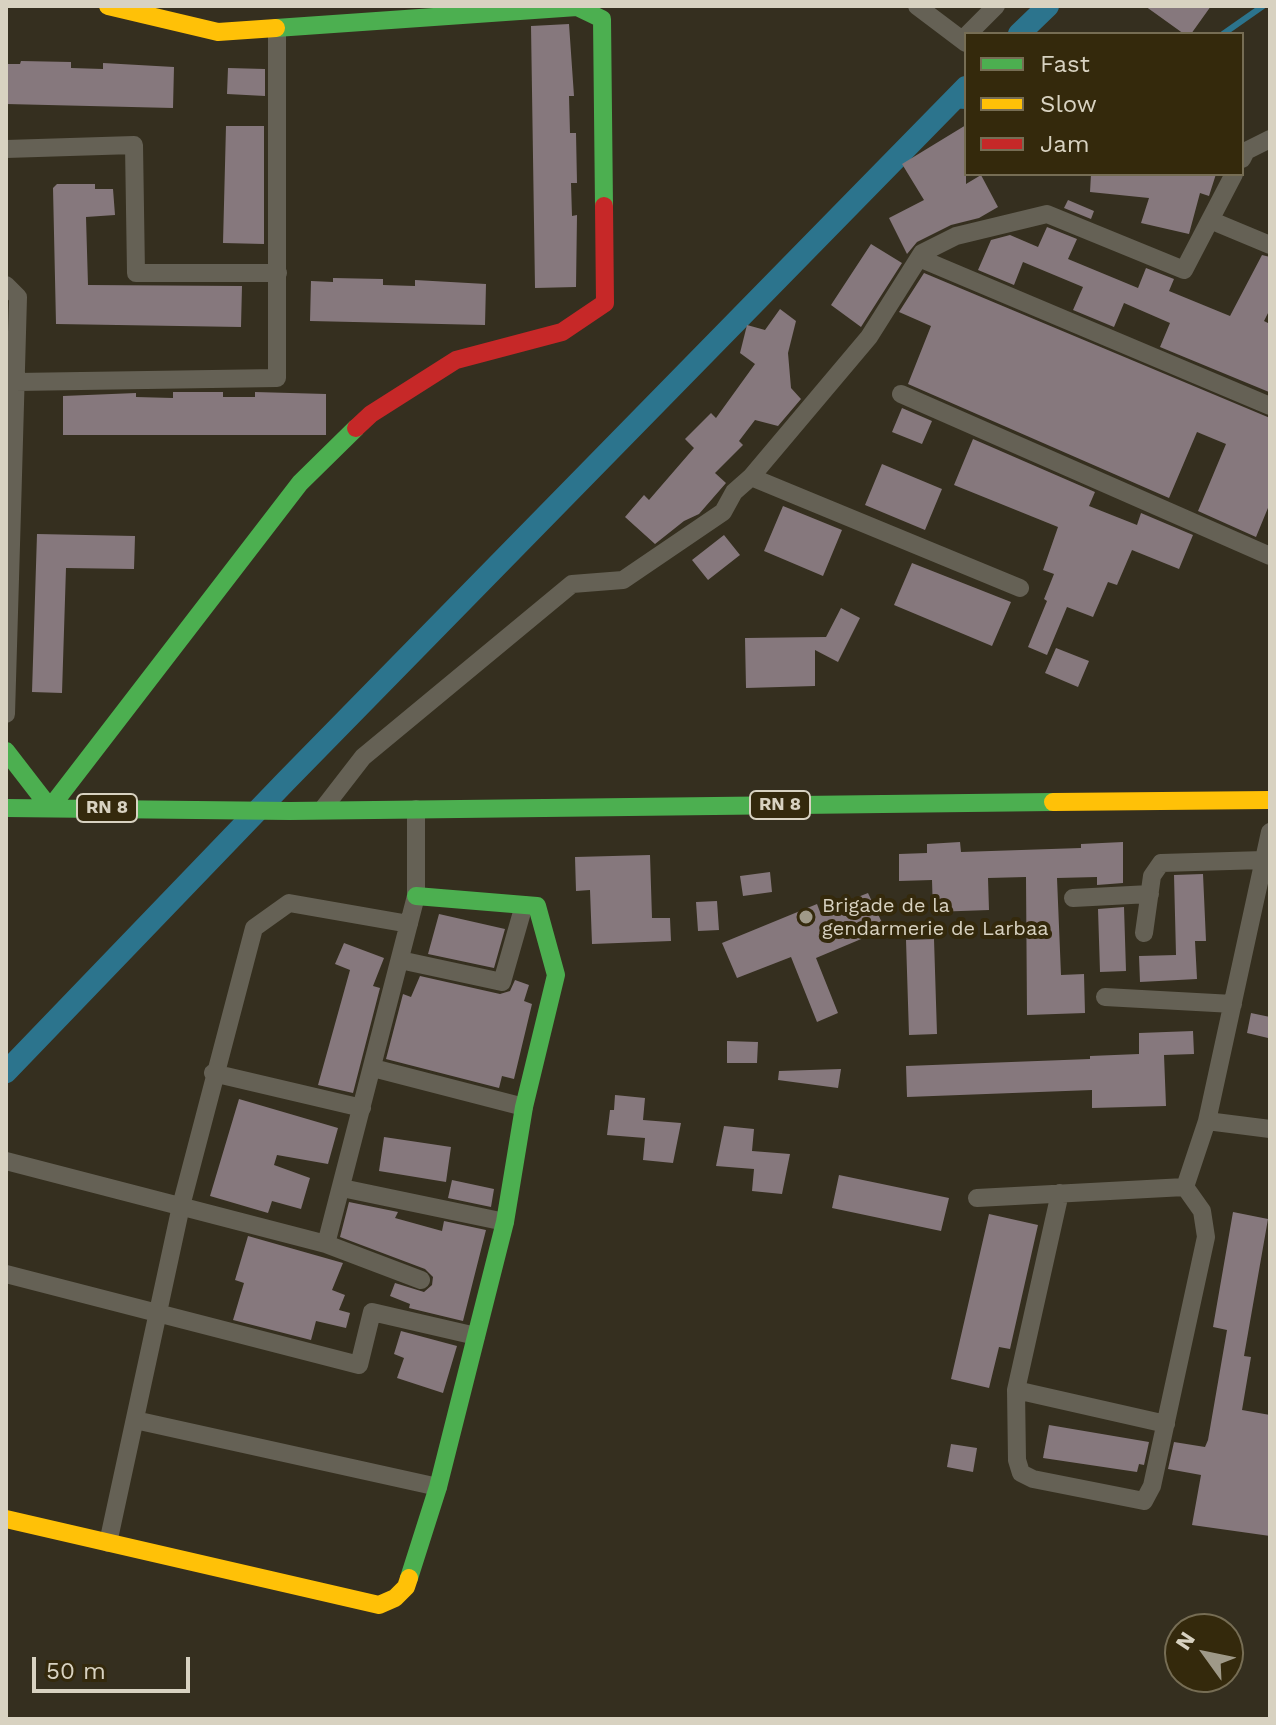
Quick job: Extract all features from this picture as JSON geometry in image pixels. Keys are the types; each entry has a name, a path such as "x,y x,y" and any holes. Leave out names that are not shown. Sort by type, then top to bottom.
{"street":[{"path":"6,751 50,808 300,483 371,414 456,360 562,332 605,303 602,19 577,7 218,32 108,6"},
{"path":"917,6 964,37"},
{"path":"971,32 996,6"},
{"path":"16,382 277,378 277,28"},
{"path":"1244,155 1270,139"},
{"path":"6,149 134,145 136,273 278,273"},
{"path":"322,810 363,757 572,584 623,580 723,512 734,492 751,477 869,337 919,258 956,236 1047,214 1184,270 1233,176"},
{"path":"1210,220 1270,245"},
{"path":"919,258 1270,406"},
{"path":"6,285 18,297 9,510 6,714"},
{"path":"901,394 1270,556"},
{"path":"751,477 1020,588"},
{"name":"RN 8","path":"6,808 207,807 290,811 1270,800"},
{"path":"326,1244 416,896 416,809"},
{"path":"1185,1187 1207,1121 1270,832"},
{"path":"1144,933 1152,876 1161,863 1264,860"},
{"path":"1073,898 1150,894"},
{"path":"6,1519 379,1605 395,1598 406,1587 438,1487 505,1222 524,1107 556,975 537,906 416,896"},
{"path":"108,1543 181,1206 213,1073 254,928 289,903 409,924"},
{"path":"400,960 502,982 524,905"},
{"path":"1105,997 1233,1004"},
{"path":"373,1068 524,1107"},
{"path":"213,1073 362,1108"},
{"path":"1207,1121 1270,1129"},
{"path":"6,1161 326,1244 421,1280"},
{"path":"977,1198 1185,1187"},
{"path":"1060,1193 1016,1390 1017,1460 1021,1473 1033,1479 1144,1501 1152,1486 1206,1237 1202,1211 1185,1187"},
{"path":"342,1188 505,1222"},
{"path":"6,1274 359,1365 372,1312 476,1336"},
{"path":"1016,1390 1166,1424"},
{"path":"135,1420 438,1487"}],"building":[{"path":"1145,6 1211,6 1192,32 1181,32"},
{"path":"569,24 574,96 569,96 570,133 576,133 577,183 571,183 572,216 577,215 576,287 535,288 531,26"},
{"path":"21,61 71,62 71,68 103,69 103,63 174,67 173,108 6,104 6,64 20,64"},
{"path":"228,68 265,69 265,96 227,94"},
{"path":"226,126 264,126 264,244 223,243"},
{"path":"964,126 966,184 982,176 998,207 979,218 951,225 917,242 907,254 889,218 924,200 902,164"},
{"path":"1091,176 1215,176 1209,196 1200,193 1189,234 1141,223 1149,198 1090,192"},
{"path":"57,184 95,184 95,189 113,189 115,215 86,217 88,285 242,286 241,327 56,324 53,188"},
{"path":"1068,200 1094,211 1091,219 1064,208"},
{"path":"1047,227 1077,239 1068,259 1138,288 1146,268 1174,279 1169,291 1230,316 1262,255 1270,257 1270,309 1264,321 1270,324 1269,392 1160,347 1170,323 1124,303 1114,327 1073,310 1083,287 1023,262 1014,285 978,270 991,240 1010,235 1038,247"},
{"path":"871,244 902,263 861,327 831,305"},
{"path":"924,273 1270,418 1270,503 1256,537 1198,511 1226,444 1197,432 1169,498 908,384 931,326 899,312"},
{"path":"333,278 383,279 383,285 415,286 415,280 486,284 485,325 310,321 311,281 333,282"},
{"path":"780,309 796,321 788,353 791,388 801,399 778,426 755,420 739,441 743,445 715,473 726,483 699,514 684,521 655,544 625,517 644,495 649,500 694,448 685,439 711,413 716,418 755,364 740,353 747,325 765,330"},
{"path":"173,392 223,392 223,397 255,397 255,392 326,394 326,435 63,435 63,396 136,393 136,397 173,398"},
{"path":"902,408 932,421 922,444 892,432"},
{"path":"973,439 1095,492 1089,506 1137,525 1141,513 1193,535 1179,569 1132,550 1117,585 1108,582 1093,617 1067,607 1047,655 1028,647 1047,601 1044,599 1054,574 1043,570 1058,527 954,485"},
{"path":"882,464 942,489 925,530 865,505"},
{"path":"783,506 842,530 823,576 764,551"},
{"path":"37,534 135,536 134,569 66,568 62,693 32,692"},
{"path":"724,535 740,555 708,580 692,560"},
{"path":"912,563 1011,602 992,646 894,605"},
{"path":"841,608 860,618 838,662 815,650 815,686 746,688 745,638 826,637"},
{"path":"1056,648 1089,661 1078,687 1045,673"},
{"path":"960,842 961,852 1081,848 1081,844 1123,842 1123,883 1097,885 1097,877 1057,878 1061,975 1084,974 1085,1013 1027,1015 1026,877 988,878 989,910 933,912 932,880 899,881 899,854 927,853 927,844"},
{"path":"650,855 652,918 670,918 671,941 592,944 590,890 576,891 575,857"},
{"path":"770,872 772,892 743,896 740,876"},
{"path":"1203,874 1206,941 1195,941 1197,979 1140,982 1139,956 1176,955 1174,875"},
{"path":"868,893 885,929 816,958 838,1013 817,1022 791,957 737,978 722,943 817,904 820,912"},
{"path":"717,901 719,930 698,931 696,902"},
{"path":"1124,907 1126,971 1100,972 1098,909"},
{"path":"439,914 505,929 494,968 428,954"},
{"path":"934,939 937,1034 909,1035 906,940"},
{"path":"344,943 384,958 373,986 380,988 353,1093 318,1085 350,970 335,964"},
{"path":"420,976 500,994 510,991 515,980 529,985 524,1001 532,1004 514,1079 502,1076 499,1088 386,1059 403,994 411,997"},
{"path":"1251,1013 1270,1017 1268,1038 1247,1033"},
{"path":"1193,1031 1194,1054 1164,1055 1166,1106 1092,1108 1092,1090 907,1097 906,1066 1090,1059 1090,1056 1139,1054 1139,1033"},
{"path":"727,1041 758,1042 757,1063 727,1063"},
{"path":"841,1069 838,1088 778,1080 779,1071"},
{"path":"615,1095 645,1098 643,1120 681,1123 673,1163 643,1160 645,1138 607,1135"},
{"path":"239,1099 338,1128 328,1164 277,1155 274,1165 310,1178 301,1209 272,1201 268,1213 210,1196"},
{"path":"724,1126 754,1129 752,1151 790,1154 782,1194 752,1191 754,1169 716,1166"},
{"path":"384,1137 451,1147 446,1182 379,1171"},
{"path":"839,1175 949,1198 941,1231 832,1208"},
{"path":"452,1180 494,1189 491,1207 448,1198"},
{"path":"349,1202 398,1212 395,1218 442,1231 444,1221 486,1230 463,1321 409,1308 410,1304 390,1296 395,1283 424,1292 432,1285 433,1277 425,1269 340,1237"},
{"path":"1233,1212 1268,1219 1244,1356 1251,1357 1242,1410 1270,1415 1270,1536 1192,1525 1201,1475 1168,1469 1174,1442 1205,1447 1208,1440 1227,1330 1213,1327"},
{"path":"989,1214 1038,1225 1010,1349 999,1347 989,1388 951,1379"},
{"path":"248,1236 343,1263 332,1290 345,1295 339,1310 350,1313 346,1328 316,1321 311,1340 233,1320 244,1283 235,1280"},
{"path":"401,1331 457,1346 443,1393 397,1378 404,1358 394,1354"},
{"path":"1049,1425 1149,1442 1144,1465 1139,1464 1137,1472 1043,1458"},
{"path":"951,1444 977,1448 973,1472 947,1467"}],"waterway":[{"path":"1021,32 1048,6"},
{"path":"1226,32 1263,6"},
{"path":"6,1072 286,781 964,89"},
{"path":"948,105 964,106"}],"traffic: fast":[{"path":"276,28 577,7 602,19 604,206"},
{"path":"6,751 50,808 300,483 356,428"},
{"path":"6,808 290,811 1053,802"},
{"path":"409,1578 438,1487 505,1222 524,1107 556,975 537,906 416,896"}],"traffic: slow":[{"path":"108,6 218,32 276,28"},
{"path":"1053,802 1270,800"},
{"path":"6,1519 379,1605 395,1598 406,1587 409,1578"}],"traffic: jam":[{"path":"356,428 371,414 456,360 562,332 605,303 604,206"}],"place":[{"name":"Brigade de la gendarmerie de Larbaa","path":"806,917"}]}
